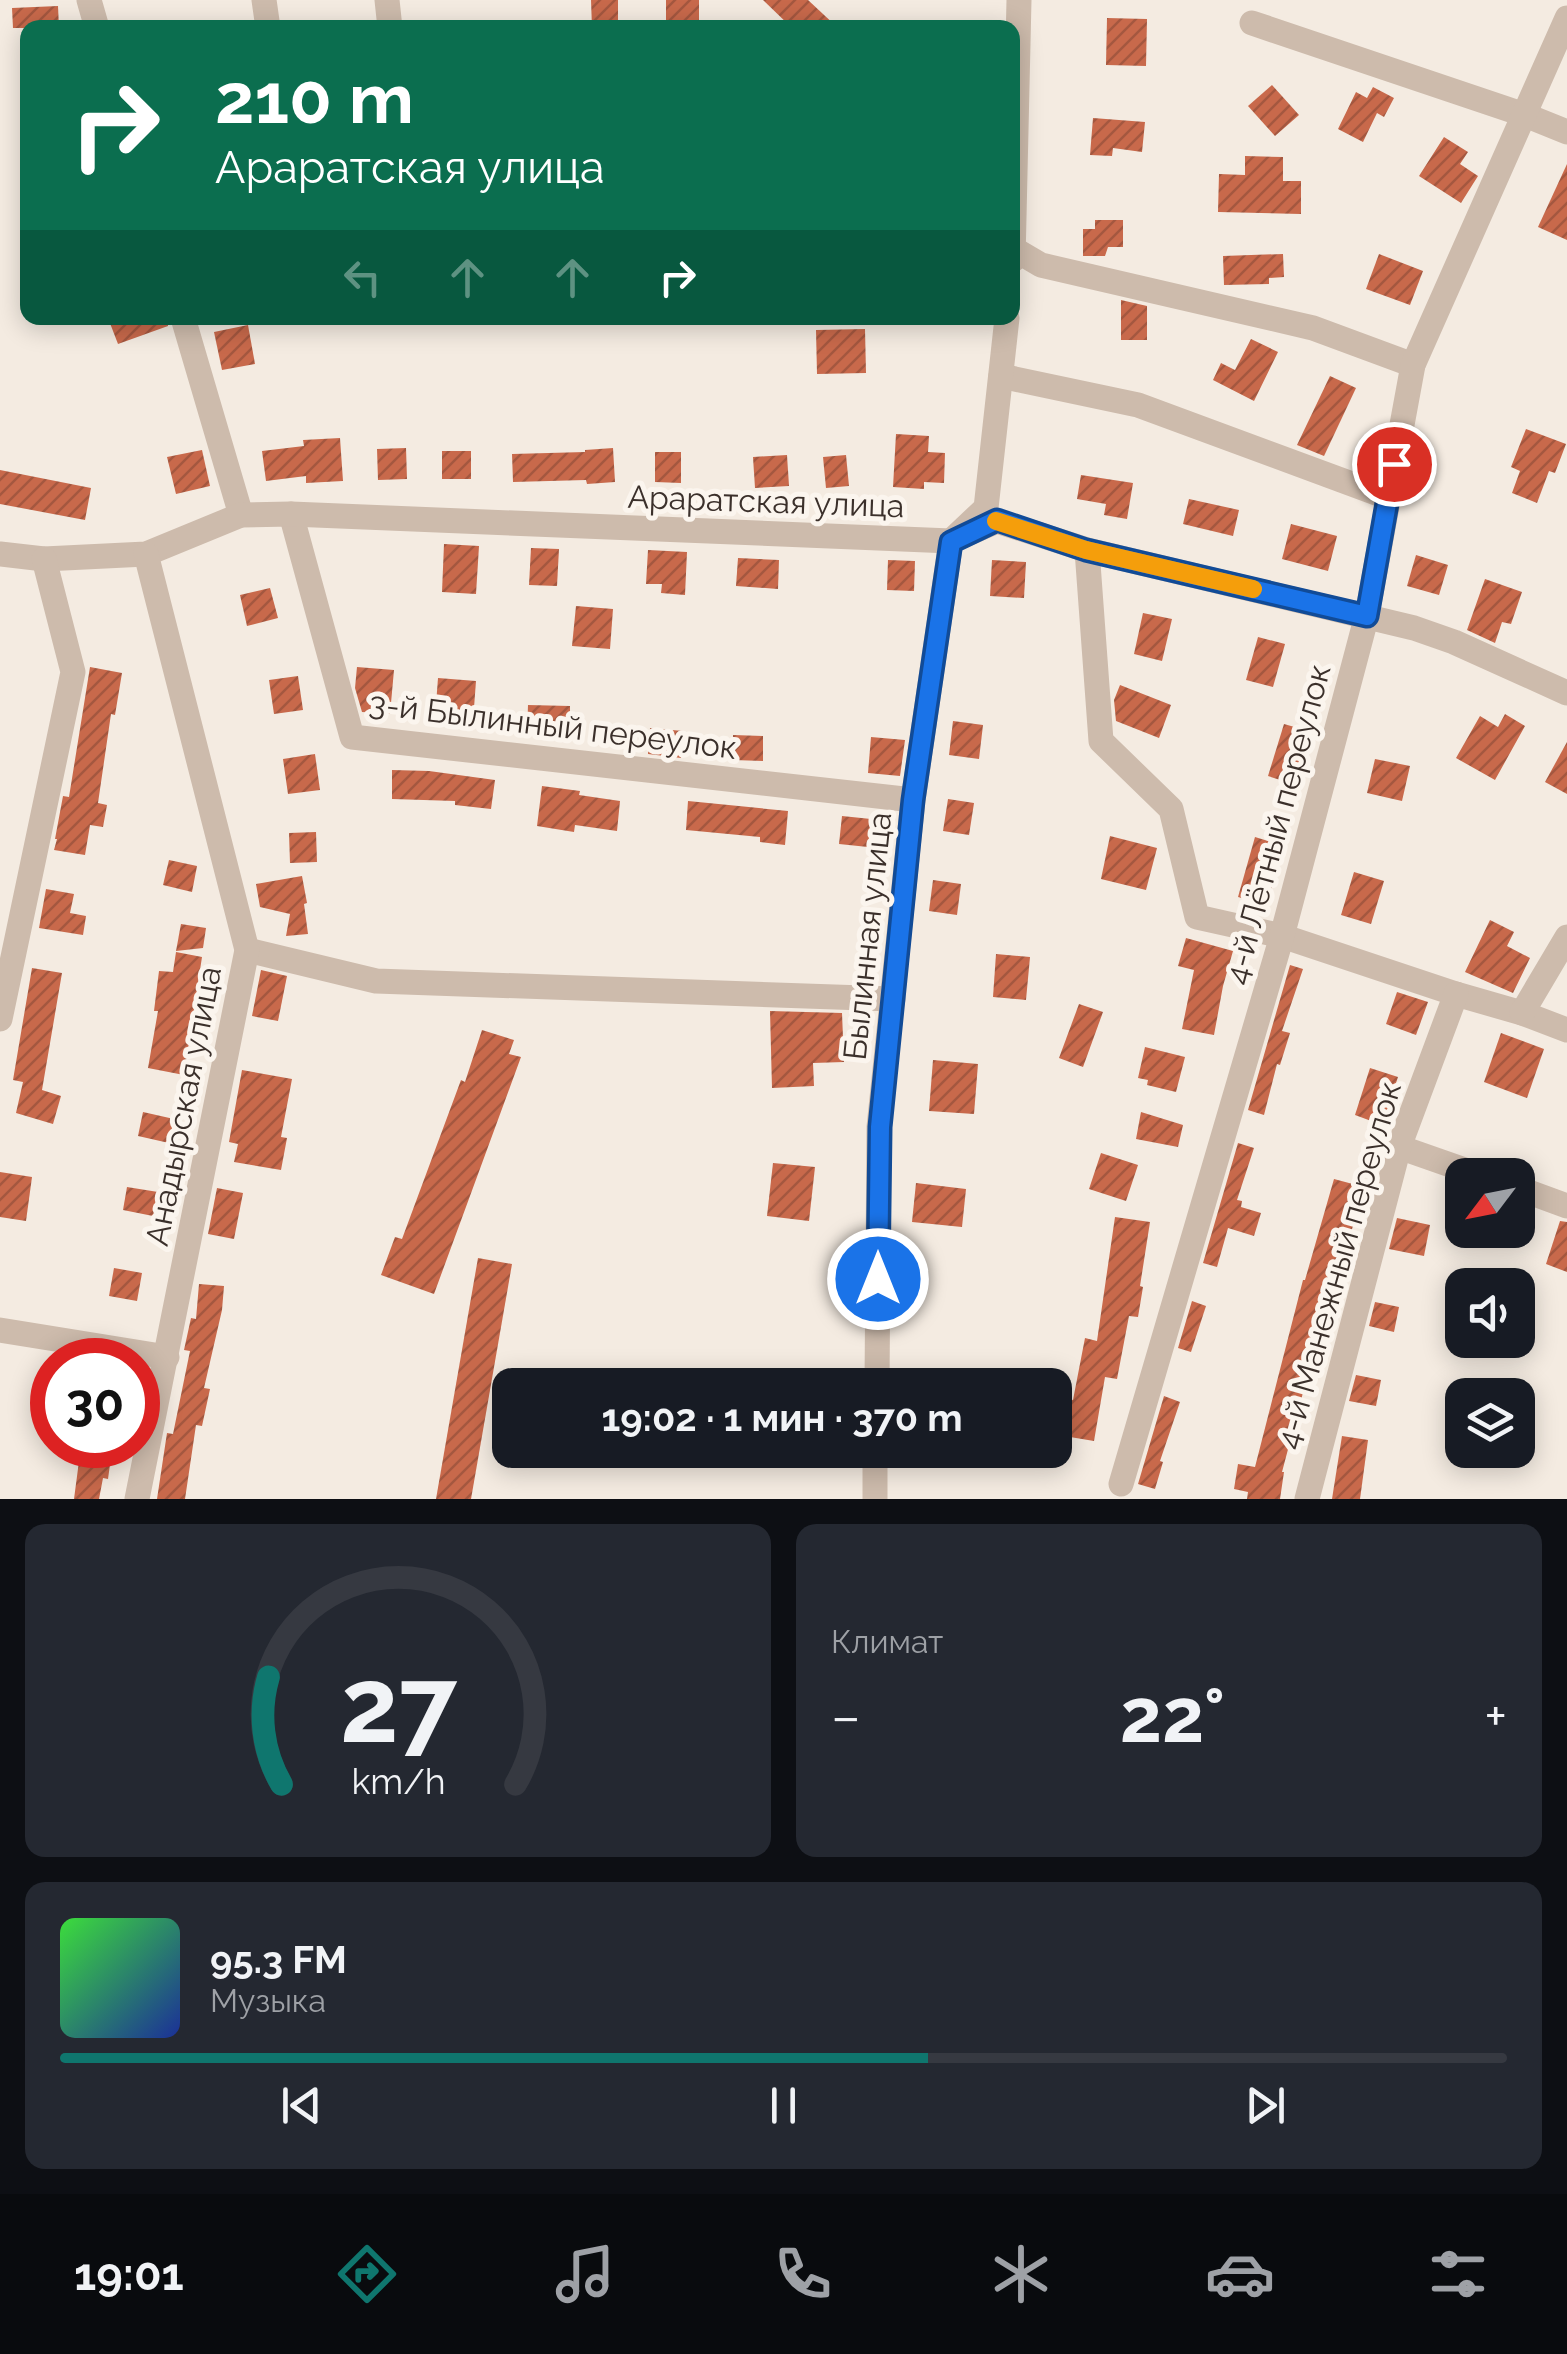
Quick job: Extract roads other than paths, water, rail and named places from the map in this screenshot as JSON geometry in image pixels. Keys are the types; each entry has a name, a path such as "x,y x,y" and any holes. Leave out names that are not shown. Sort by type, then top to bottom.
{"street":[{"name":"4-й Лётный переулок","path":"1121,1484 1282,936 1367,616 1413,364 1567,18"},
{"path":"1252,23 1567,132"},
{"path":"1020,257 1041,265 1313,328 1413,364"},
{"path":"0,554 44,560 146,554 241,515 185,325"},
{"path":"951,542 986,508 1006,325"},
{"path":"1001,376 1138,405 1387,497"},
{"name":"3-й Былинный переулок","path":"290,514 352,736 913,800"},
{"name":"Араратская улица","path":"241,515 951,542 997,520 1086,550 1367,616 1454,642 1567,693"},
{"name":"Былинная улица","path":"876,1368 880,1127 913,800 951,542"},
{"path":"1086,550 1100,740 1170,809 1197,916 1282,936 1567,1030"},
{"name":"Анадырская улица","path":"137,1499 247,950 146,554"},
{"path":"0,1019 73,672 44,560"},
{"path":"1522,1013 1567,937"},
{"path":"247,950 376,981 893,999"},
{"name":"4-й Манежный переулок","path":"1307,1499 1399,1147 1456,994"},
{"path":"1399,1147 1445,1163"},
{"path":"1535,1194 1567,1206"},
{"path":"0,1330 167,1357"},
{"path":"875,1499 876,1468"}]}
